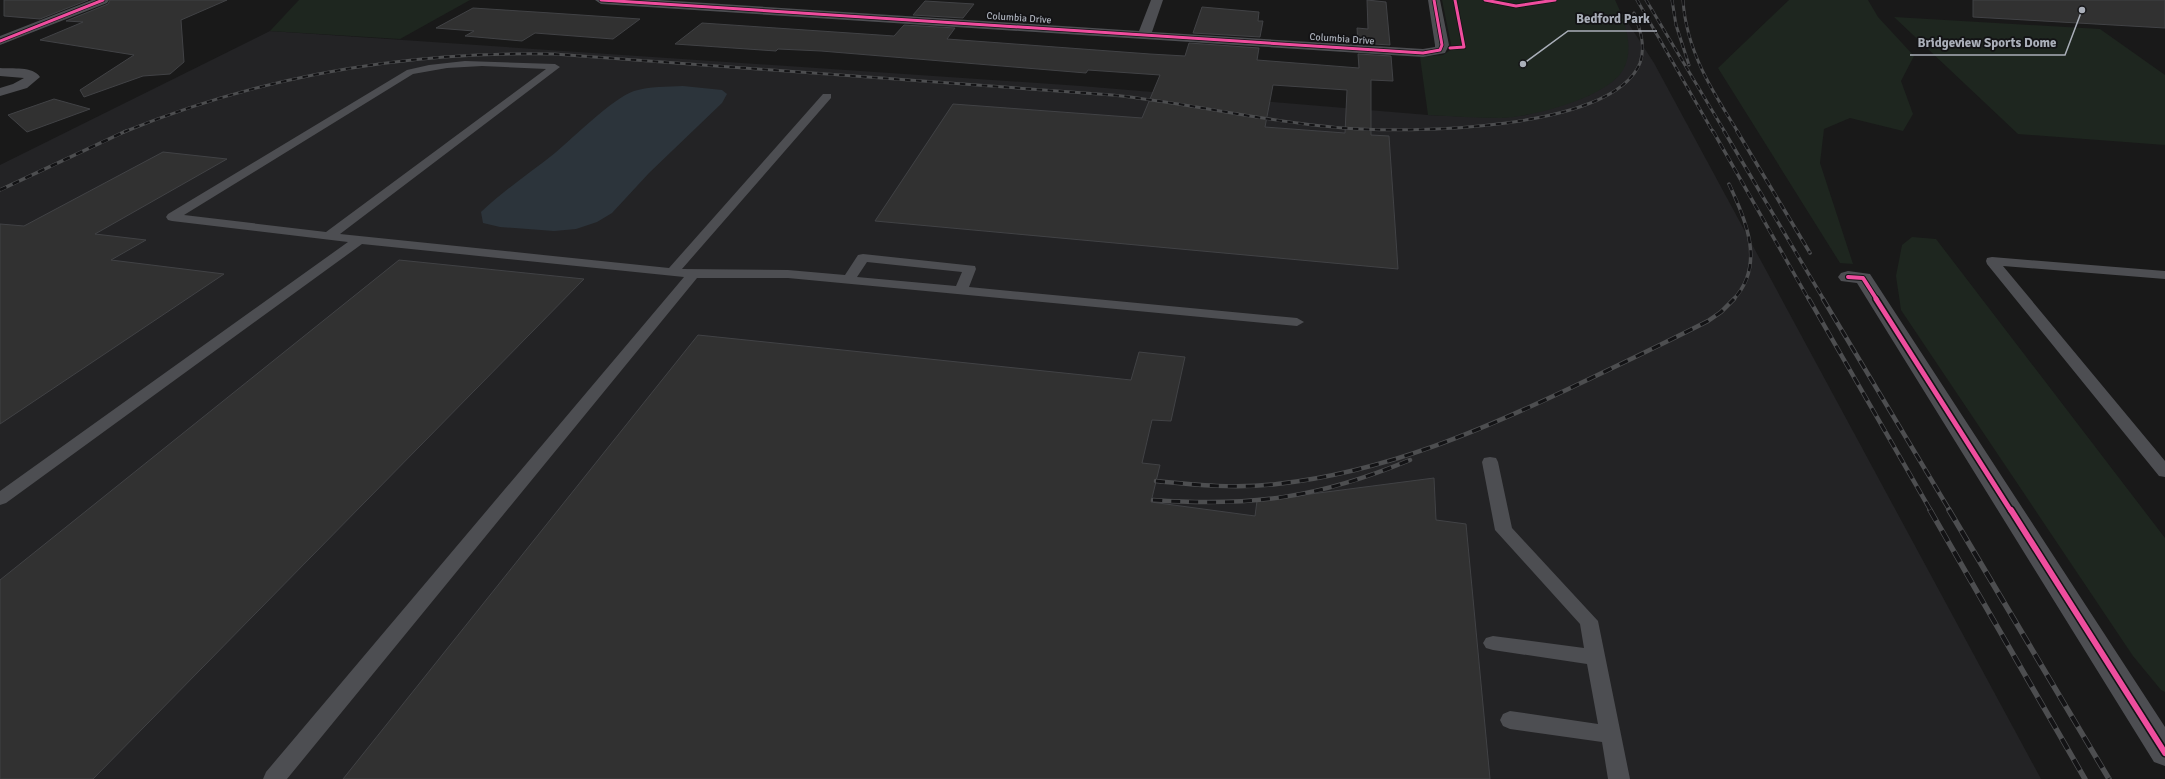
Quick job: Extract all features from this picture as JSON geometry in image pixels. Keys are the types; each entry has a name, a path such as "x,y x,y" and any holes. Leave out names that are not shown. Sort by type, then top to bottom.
{"street":[{"path":"0,42 103,0"},
{"name":"Columbia Drive","path":"601,0 1406,52 1435,52 1440,50 1442,46 1434,0"},
{"path":"1144,35 1157,0"},
{"path":"865,17 876,5"},
{"path":"0,72 27,74 33,77 23,84 0,92"},
{"path":"1848,277 1863,278 2157,725 2165,753"}],"lane":[{"path":"329,236 555,67 475,62 436,65 410,72 172,217 359,240 693,274 788,274 1297,322"},
{"path":"672,272 828,96"},
{"path":"0,498 359,240"},
{"path":"848,280 863,258 970,269 961,291"},
{"path":"2165,275 1992,261 2165,472"},
{"path":"274,779 693,274"},
{"path":"1490,462 1504,530 1589,621 1619,779"},
{"path":"1493,643 1595,657"},
{"path":"1510,720 1611,735"}],"shaded area":[{"path":"299,0 470,0 400,39 270,31"},
{"path":"1442,0 1615,0 1622,16 1627,35 1627,62 1623,70 1614,80 1601,89 1585,97 1549,110 1501,118 1428,115 1420,57 1443,55 1452,49"},
{"path":"1789,0 1868,0 1878,17 1914,56 1901,81 1913,114 1903,131 1850,118 1824,129 1820,163 1853,264 1840,263 1718,68"},
{"path":"1621,12 1654,63 2041,779 0,779 0,165 270,31 1081,86 1428,115 1500,118 1526,115 1590,95 1625,26"},
{"path":"1894,17 2100,29 2165,75 2165,145 2018,134"},
{"path":"683,86 722,90 727,94 722,103 649,173 612,213 597,222 576,229 554,231 500,227 483,223 481,212 555,153 615,101 640,89"},
{"path":"1912,237 1936,239 2165,538 2165,692 2161,690 2133,656 1901,310 1896,276 1902,245"}],"building":[{"path":"4,0 88,0 40,19 4,16"},
{"path":"110,0 227,0 181,20 184,62 170,74 143,76 84,97 80,90 134,55 40,40 83,22 66,21 108,4"},
{"path":"1367,0 1386,2 1390,45 1358,43 1357,28 1368,29"},
{"path":"1973,0 2165,0 2165,28 1973,17"},
{"path":"925,1 974,4 963,18 913,15"},
{"path":"1202,7 1259,12 1258,21 1263,21 1260,37 1193,33"},
{"path":"473,8 640,19 613,39 535,33 522,41 465,36 474,31 436,28"},
{"path":"702,23 894,36 904,25 955,28 947,39 1150,54 1185,56 1189,43 1259,48 1257,60 1359,68 1358,54 1391,56 1393,81 1371,80 1371,135 1389,136 1398,269 875,221 953,104 1142,118 1160,75 1088,70 1086,73 821,51 778,49 776,51 675,44","holes":["1273,85 1347,90 1345,133 1265,127"]},
{"path":"54,99 90,109 27,132 8,115"},
{"path":"163,152 227,159 95,234 146,240 111,260 224,274 0,424 0,224 24,226"},
{"path":"399,260 584,279 93,779 0,779 0,580"},
{"path":"698,335 1131,380 1139,352 1185,357 1171,421 1152,420 1142,463 1160,465 1151,502 1255,516 1257,501 1434,478 1436,520 1466,524 1490,779 343,779"}],"railway":[{"path":"1637,0 1713,132"},
{"path":"1646,0 1725,132"},
{"path":"1672,0 1676,25 1689,65"},
{"path":"1683,0 1689,36 1695,53 1710,85 1738,132"},
{"path":"124,132 176,112 228,96 282,82 335,71 389,63 444,57 499,54 554,54 1112,95 1141,98 1285,121 1343,128 1412,130 1457,128 1504,123 1550,115 1590,103 1622,86 1640,63 1642,57 1642,38 1634,13"},
{"path":"0,190 126,131"},
{"path":"1713,131 1809,300"},
{"path":"1724,131 1824,300"},
{"path":"1737,131 1810,253"},
{"path":"1729,184 1746,228 1750,243 1751,258 1749,272 1743,286 1733,300"},
{"path":"1809,299 1931,511"},
{"path":"1823,299 1950,511"},
{"path":"1156,481 1216,486 1277,484 1357,470 1396,459 1472,432 1583,382 1708,321 1721,312 1733,300"},
{"path":"1153,500 1222,502 1284,497 1345,483 1377,473 1410,460"},
{"path":"1930,510 2085,779"},
{"path":"1949,510 2109,779"}],"cycle path":[{"path":"0,41 103,0"},
{"path":"601,0 1423,53 1440,50 1442,45 1434,0"},
{"path":"1450,48 1464,47 1455,0"},
{"path":"1485,0 1516,6 1555,0"},
{"path":"1848,277 1863,278 2165,753"}],"place":[{"name":"Bridgeview Sports Dome","path":"2082,10"},
{"name":"Bedford Park","path":"1523,64"}]}
